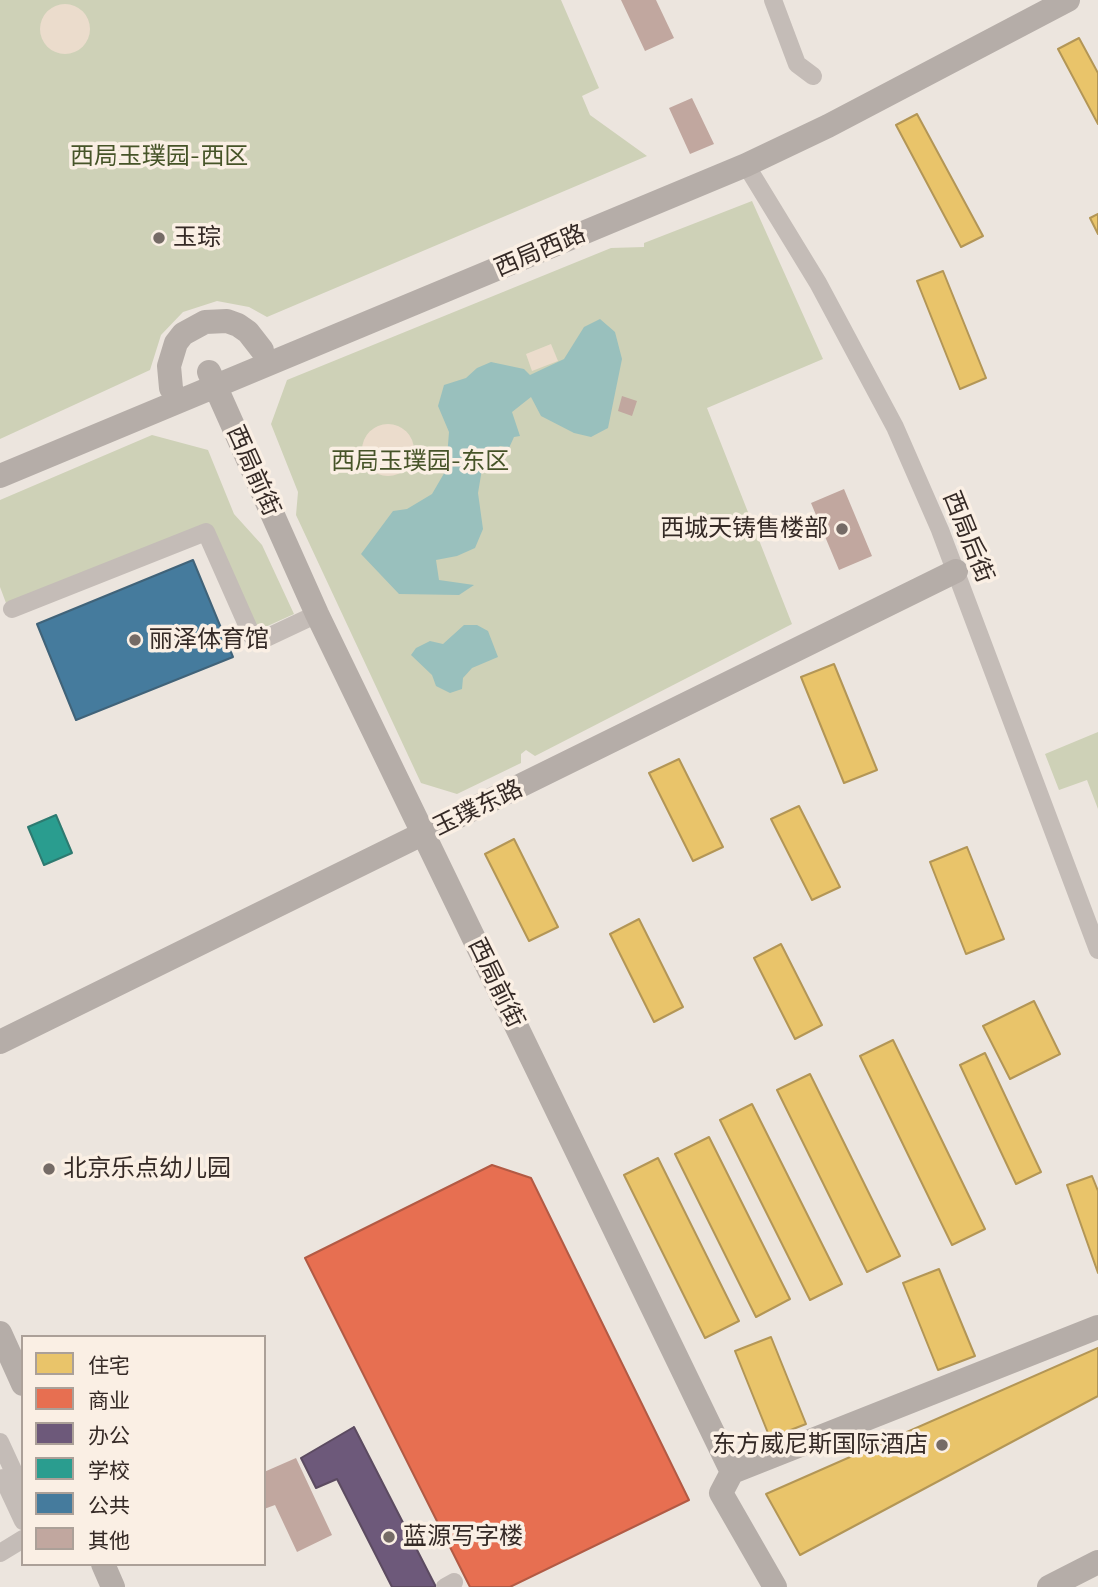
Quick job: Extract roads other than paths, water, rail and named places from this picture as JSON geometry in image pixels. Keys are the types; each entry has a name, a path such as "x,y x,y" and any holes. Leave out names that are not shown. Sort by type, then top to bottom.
{"street":[{"path":"773,0 797,64 813,76"},
{"name":"西局西路","path":"0,458 171,388 213,379 262,350 739,153 1035,0"},
{"name":"西局西路","path":"0,476 213,379 746,165 828,126 1068,0"},
{"name":"西局后街","path":"746,165 818,283 895,427 956,572 1098,950"},
{"path":"171,388 169,366 176,343 183,334 205,322 227,321 238,325 248,332 262,350"},
{"name":"西局前街","path":"213,379 317,614 732,1472"},
{"path":"12,609 206,532 252,636 266,638 317,614"},
{"name":"玉璞东路","path":"0,1042 956,572"},
{"path":"775,1587 721,1493 732,1472 1098,1327"},
{"path":"1,1337 21,1380"},
{"path":"0,1442 21,1488"},
{"path":"0,1472 21,1517"},
{"path":"0,1553 21,1540"},
{"path":"0,1561 21,1550"},
{"path":"1049,1587 1098,1562"},
{"path":"104,1566 113,1587"}],"water":[{"path":"600,319 615,332 622,359 608,428 591,437 574,433 541,416 531,397 512,412 520,436 514,437 509,448 500,446 483,463 478,493 483,529 475,548 457,556 436,560 439,580 474,585 459,595 399,594 361,554 393,511 407,509 432,494 446,470 449,432 438,406 444,385 466,378 477,368 491,362 524,369 530,375 564,359 584,327"},
{"path":"464,625 477,625 488,631 498,657 472,668 463,678 462,689 450,693 436,686 432,675 411,655 416,648 430,641 443,644"}],"place":[{"name":"玉琮","path":"159,238"},
{"name":"西城天铸售楼部","path":"842,529"},
{"name":"丽泽体育馆","path":"135,640"},
{"name":"北京乐点幼儿园","path":"49,1169"},
{"name":"东方威尼斯国际酒店","path":"942,1445"},
{"name":"蓝源写字楼","path":"389,1537"}],"park label":[{"name":"西局玉璞园-西区","path":"159,157"},
{"name":"西局玉璞园-东区","path":"420,462"}]}
